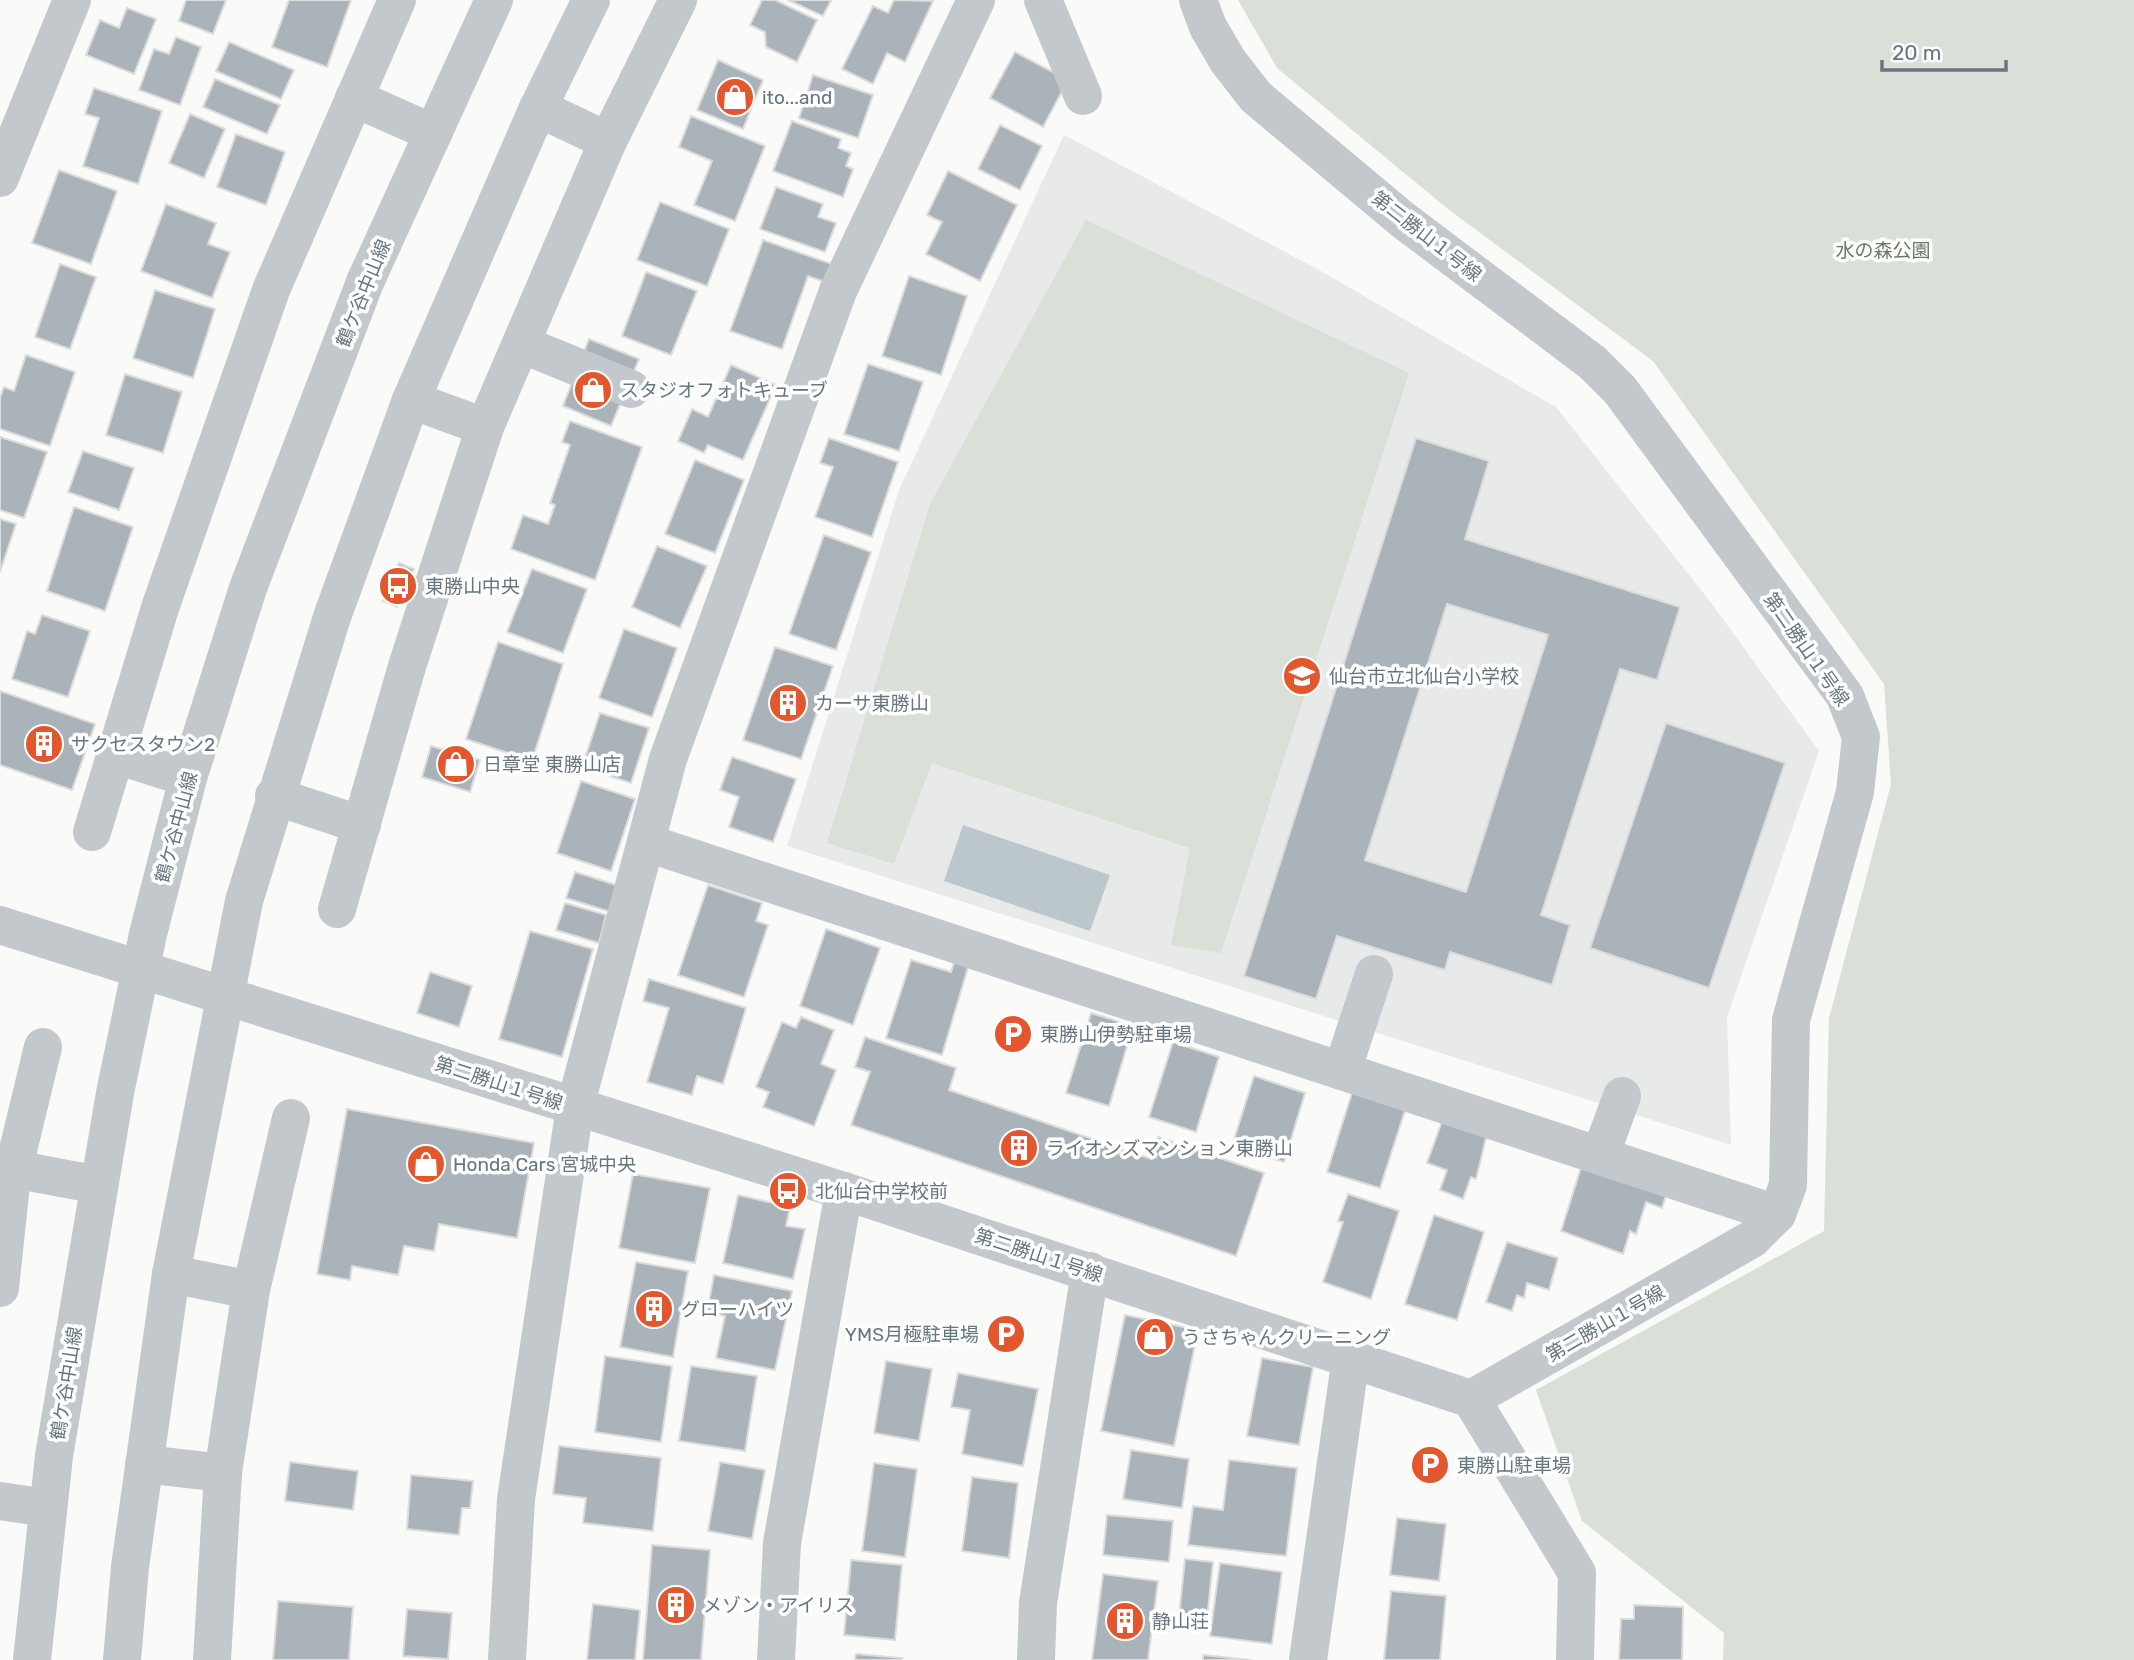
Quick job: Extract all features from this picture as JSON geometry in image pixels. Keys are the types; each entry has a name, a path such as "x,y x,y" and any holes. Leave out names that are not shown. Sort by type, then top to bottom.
{"street":[{"path":"0,177 72,0"},
{"path":"92,832 160,608 271,290 397,0"},
{"name":"鶴ケ谷中山線","path":"32,1660 47,1508 99,1185 141,970 188,778 253,576 365,282 494,0"},
{"path":"122,1660 130,1567 171,1275 244,901 274,796 332,617 411,400 538,108 591,0"},
{"path":"337,909 408,663 485,427 608,141 678,0"},
{"path":"506,1660 516,1499 575,1107 668,759 838,291 976,0"},
{"path":"1043,0 1083,96"},
{"name":"第二勝山１号線","path":"0,925 224,998 844,1191 1471,1399 1752,1239 1777,1214 1788,1185 1791,1020 1854,792 1861,737 1845,696 1620,390 1593,363 1404,219 1256,97 1214,38 1198,0"},
{"path":"354,98 433,133"},
{"path":"538,108 608,141"},
{"path":"521,344 631,389"},
{"path":"411,400 485,427"},
{"path":"116,755 188,778"},
{"path":"274,796 362,825"},
{"path":"647,843 1777,1214"},
{"path":"1342,1071 1374,974"},
{"path":"0,1288 13,1169 43,1046"},
{"path":"1600,1156 1622,1096"},
{"path":"212,1660 223,1473 251,1290 291,1118"},
{"path":"13,1169 99,1185"},
{"path":"776,1660 782,1543 844,1191"},
{"path":"1036,1660 1038,1603 1090,1271"},
{"path":"171,1275 251,1290"},
{"path":"1308,1660 1351,1357"},
{"path":"1471,1399 1577,1573 1575,1660"},
{"path":"144,1464 223,1473"},
{"path":"0,1501 47,1508"}],"shaded area":[{"name":"仙台市立北仙台小学校","path":"1064,135 1319,270 1556,407 1709,600 1819,751 1727,1017 1731,1145 787,846 899,490"},
{"path":"963,825 1110,875 1090,931 944,881"}],"green space":[{"name":"水の森公園","path":"1238,0 2134,0 2134,1660 1723,1660 1724,1633 1582,1521 1536,1390 1824,1231 1829,1018 1891,784 1884,684 1653,361 1448,209 1277,68"},
{"path":"1086,220 1409,373 1221,953 1171,945 1190,848 932,763 894,864 827,843 930,504"}],"building":[{"path":"186,0 226,0 213,34 179,21"},
{"path":"289,0 351,0 327,67 272,47"},
{"path":"762,0 775,0 817,20 797,62 766,47 765,32 750,25"},
{"path":"788,0 831,0 823,16"},
{"path":"894,0 933,1 905,62 887,53 873,84 842,69 873,6 888,13"},
{"path":"127,8 156,19 134,74 86,55 100,20 119,28"},
{"path":"176,37 201,47 180,105 139,90 154,49 169,54"},
{"path":"229,42 294,70 281,99 216,71"},
{"path":"1015,52 1068,80 1043,127 990,98"},
{"path":"718,60 763,80 743,129 697,110"},
{"path":"813,75 873,95 858,138 799,118"},
{"path":"215,79 280,105 267,134 203,107"},
{"path":"94,88 162,111 138,184 83,166 99,118 85,114"},
{"path":"190,114 225,129 204,178 169,163"},
{"path":"691,116 765,146 735,221 694,205 712,161 679,147"},
{"path":"792,121 841,139 838,148 851,153 846,166 853,169 843,197 773,171"},
{"path":"1000,125 1042,146 1020,190 978,169"},
{"path":"236,134 285,152 266,205 217,187"},
{"path":"59,170 117,191 91,264 32,243"},
{"path":"948,171 1017,205 980,281 926,254 942,222 927,215"},
{"path":"776,187 823,204 818,217 836,223 825,252 760,229"},
{"path":"660,202 729,229 707,286 637,260"},
{"path":"166,204 216,223 208,244 230,252 212,298 141,271"},
{"path":"763,240 832,264 825,282 808,276 782,349 730,331"},
{"path":"60,264 96,277 70,349 35,337"},
{"path":"646,272 697,291 671,355 622,336"},
{"path":"909,276 967,296 941,375 882,356"},
{"path":"155,290 215,309 193,378 133,358"},
{"path":"589,339 639,359 611,426 563,406"},
{"path":"26,355 75,372 50,446 0,429 0,398 4,387 14,391"},
{"path":"868,364 923,382 899,451 844,434"},
{"path":"731,365 776,385 743,460 708,445 704,453 678,441 692,409 708,417"},
{"path":"125,374 182,392 163,453 106,435"},
{"path":"570,421 642,447 595,580 511,549 523,515 548,524 555,505 550,503 570,445 562,442"},
{"path":"0,437 47,452 24,518 0,510"},
{"path":"829,438 898,462 872,537 815,517 833,467 820,463"},
{"path":"1416,438 1489,461 1465,539 1680,607 1657,680 1620,669 1541,915 1570,925 1552,985 1450,952 1445,970 1337,936 1316,999 1244,976","holes":["1447,604 1548,635 1466,892 1365,860"]},
{"path":"83,451 134,468 119,510 68,492"},
{"path":"695,460 744,480 715,553 665,534"},
{"path":"74,507 133,527 105,611 47,591"},
{"path":"0,519 16,524 0,572"},
{"path":"824,535 871,552 836,650 789,634"},
{"path":"657,546 707,566 680,628 632,607"},
{"path":"399,563 414,569 397,607 383,601"},
{"path":"532,569 587,589 563,653 507,632"},
{"path":"42,615 90,631 68,697 12,679 27,631 35,634"},
{"path":"624,629 677,648 652,717 599,698"},
{"path":"498,642 563,664 532,761 466,739"},
{"name":"カーサ東勝山","path":"775,647 833,666 801,759 743,740"},
{"name":"サクセスタウン2","path":"0,691 95,724 72,790 0,765"},
{"path":"600,713 649,728 631,783 582,767"},
{"path":"1666,723 1785,763 1709,988 1590,948"},
{"path":"431,746 480,760 470,792 422,777"},
{"path":"732,757 796,779 773,842 729,827 739,797 720,790"},
{"path":"581,781 635,799 611,871 557,853"},
{"path":"575,872 619,886 611,912 566,898"},
{"path":"708,885 762,903 756,921 768,925 744,997 678,975"},
{"path":"565,903 606,915 599,943 556,930"},
{"path":"826,929 880,948 853,1025 800,1006"},
{"path":"530,931 593,949 562,1057 499,1039"},
{"path":"911,960 951,972 955,960 969,964 942,1055 886,1038"},
{"path":"430,972 472,986 459,1027 417,1013"},
{"path":"649,979 746,1008 723,1084 697,1076 692,1095 647,1082 669,1008 643,1001"},
{"path":"1091,1013 1133,1026 1109,1106 1066,1093"},
{"path":"801,1017 834,1030 821,1064 836,1070 814,1126 763,1107 769,1092 756,1087 782,1022 796,1028"},
{"name":"ライオンズマンション東勝山","path":"865,1037 956,1068 949,1090 1151,1159 1158,1137 1264,1173 1236,1256 851,1125 870,1072 855,1067"},
{"path":"1173,1042 1219,1057 1196,1132 1149,1117"},
{"path":"1254,1076 1305,1093 1284,1162 1232,1146"},
{"path":"1352,1093 1408,1101 1380,1188 1327,1172"},
{"path":"347,1109 534,1143 517,1238 439,1224 434,1251 404,1246 398,1275 352,1266 350,1280 317,1274"},
{"path":"1444,1116 1488,1130 1476,1179 1471,1177 1463,1199 1440,1190 1447,1170 1427,1163"},
{"path":"1585,1155 1670,1182 1662,1208 1646,1202 1636,1234 1630,1231 1623,1254 1561,1231"},
{"path":"633,1174 710,1188 695,1263 619,1248"},
{"path":"1348,1194 1399,1211 1371,1299 1323,1282 1343,1222 1338,1221"},
{"path":"738,1195 790,1207 786,1226 805,1229 793,1279 723,1263"},
{"path":"1434,1215 1484,1232 1457,1320 1405,1304"},
{"path":"1507,1242 1558,1258 1549,1290 1527,1283 1524,1298 1517,1295 1512,1311 1486,1302"},
{"name":"グローハイツ","path":"636,1262 688,1271 673,1357 620,1347"},
{"path":"714,1275 792,1291 775,1370 716,1358 725,1316 707,1312"},
{"path":"1125,1315 1198,1330 1174,1446 1101,1431"},
{"path":"605,1356 672,1366 661,1442 595,1432"},
{"path":"1262,1358 1313,1367 1299,1445 1247,1436"},
{"path":"886,1361 932,1369 919,1441 874,1433"},
{"path":"691,1366 757,1376 745,1451 679,1441"},
{"path":"958,1373 1038,1389 1023,1466 962,1454 970,1410 951,1407"},
{"path":"559,1446 661,1458 653,1531 583,1523 586,1498 553,1494"},
{"path":"1131,1450 1189,1459 1182,1508 1123,1499"},
{"path":"1229,1460 1297,1468 1286,1556 1188,1545 1193,1506 1223,1510"},
{"path":"290,1462 358,1471 353,1510 285,1501"},
{"path":"720,1462 765,1470 752,1539 708,1531"},
{"path":"874,1463 917,1469 905,1557 862,1551"},
{"path":"411,1475 473,1481 470,1508 462,1508 459,1535 407,1529"},
{"path":"972,1477 1018,1483 1009,1558 962,1551"},
{"path":"1107,1515 1173,1521 1169,1562 1103,1555"},
{"path":"1397,1518 1446,1524 1439,1581 1390,1575"},
{"name":"メゾン・アイリス","path":"652,1545 710,1550 701,1660 643,1660"},
{"path":"1185,1559 1213,1562 1207,1619 1179,1616"},
{"path":"851,1560 902,1565 895,1640 844,1635"},
{"path":"1220,1563 1282,1572 1272,1644 1210,1636"},
{"name":"静山荘","path":"1103,1574 1158,1581 1148,1660 1092,1660"},
{"path":"1391,1591 1446,1596 1440,1660 1384,1660"},
{"path":"278,1601 353,1607 349,1660 273,1660"},
{"path":"593,1604 640,1610 635,1660 587,1660"},
{"path":"1634,1605 1683,1607 1682,1660 1619,1660 1621,1619 1634,1619"},
{"path":"407,1609 452,1613 448,1659 403,1656"},
{"path":"856,1654 902,1658 855,1660"},
{"path":"1203,1655 1251,1660 1203,1660"}],"place":[{"name":"ito...and","path":"735,97"},
{"name":"スタジオフォトキューブ","path":"593,390"},
{"name":"東勝山中央","path":"398,586"},
{"name":"仙台市立北仙台小学校","path":"1302,676"},
{"name":"カーサ東勝山","path":"788,703"},
{"name":"サクセスタウン2","path":"44,744"},
{"name":"日章堂 東勝山店","path":"456,764"},
{"name":"東勝山伊勢駐車場","path":"1013,1034"},
{"name":"ライオンズマンション東勝山","path":"1019,1148"},
{"name":"Honda Cars 宮城中央","path":"426,1164"},
{"name":"北仙台中学校前","path":"788,1191"},
{"name":"グローハイツ","path":"654,1309"},
{"name":"YMS月極駐車場","path":"1006,1334"},
{"name":"うさちゃんクリーニング","path":"1155,1337"},
{"name":"東勝山駐車場","path":"1430,1465"},
{"name":"メゾン・アイリス","path":"676,1605"},
{"name":"静山荘","path":"1125,1621"}]}
